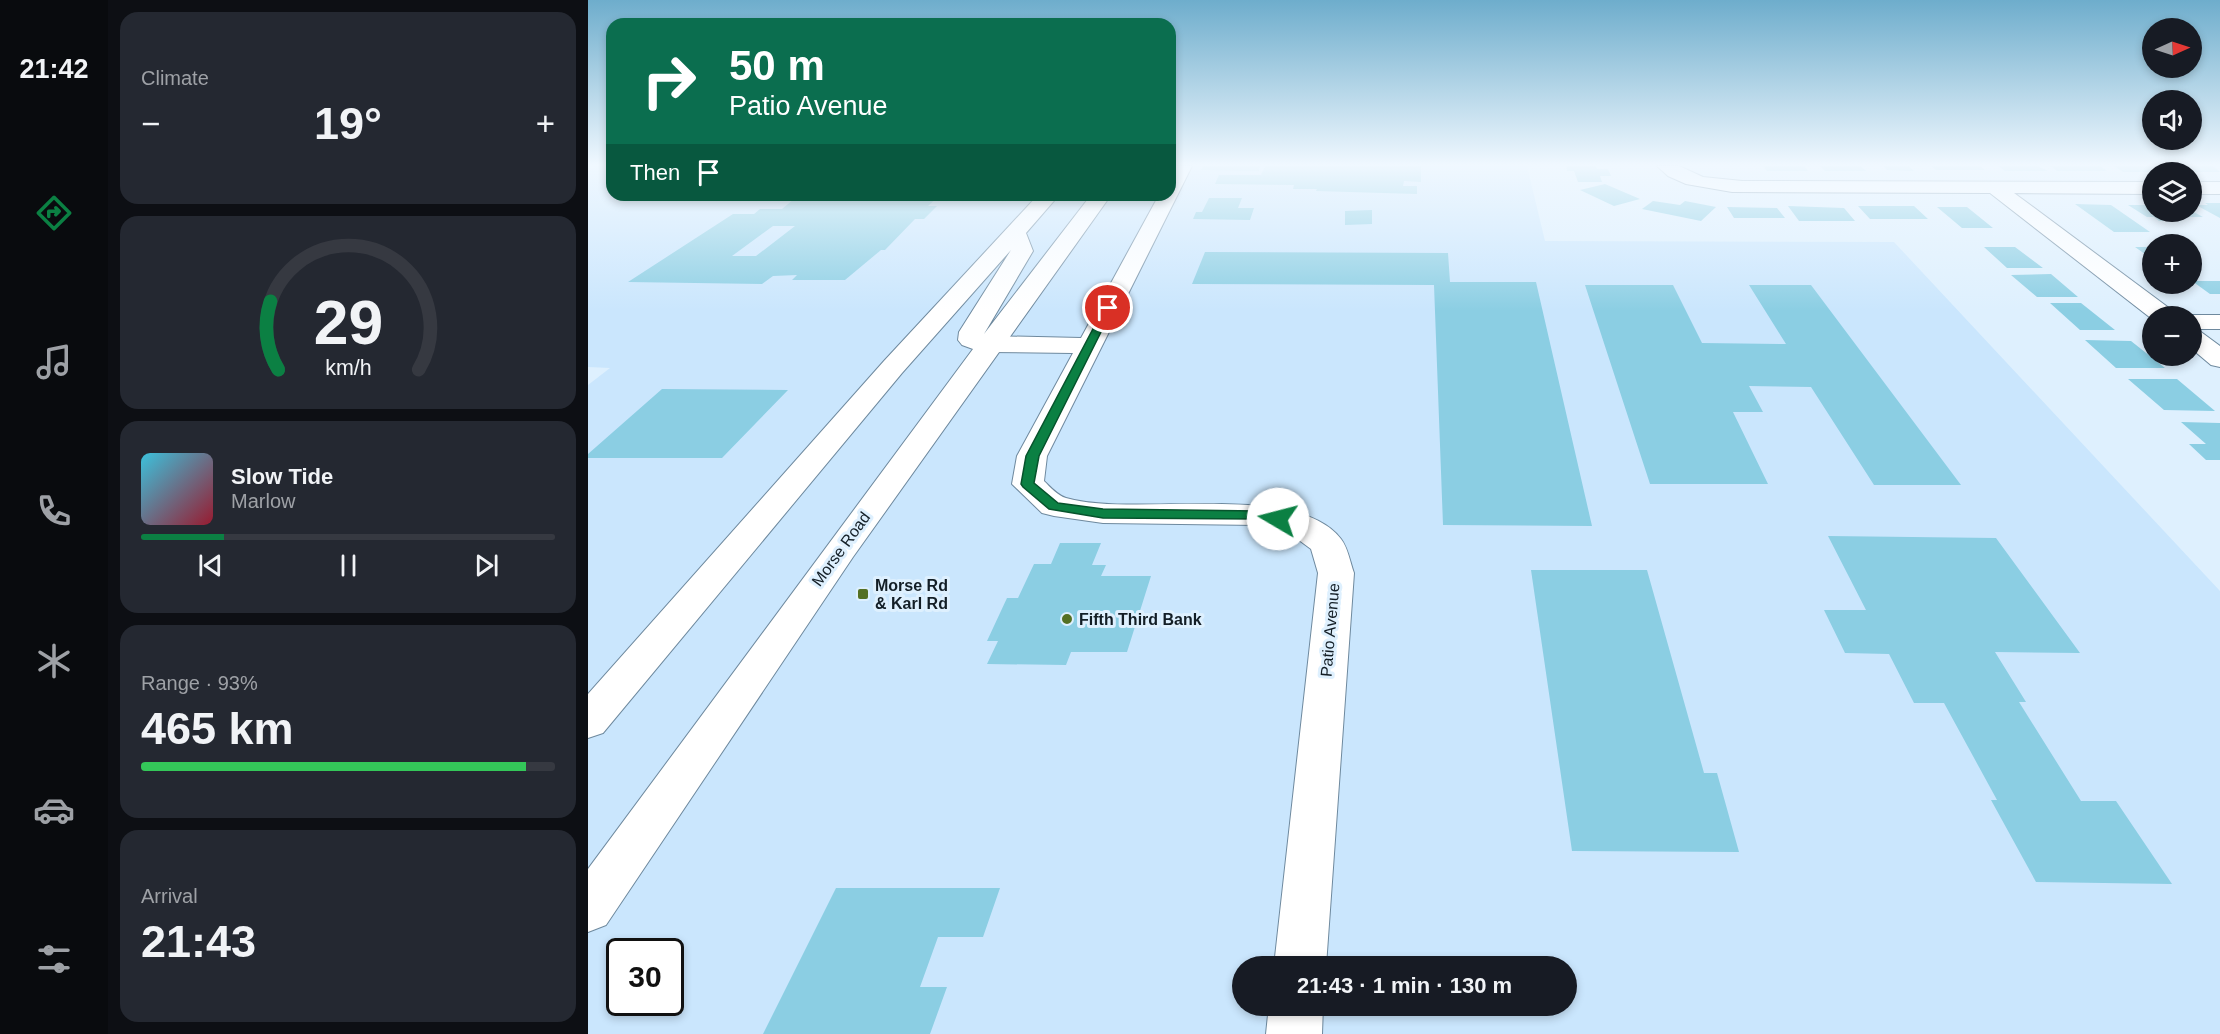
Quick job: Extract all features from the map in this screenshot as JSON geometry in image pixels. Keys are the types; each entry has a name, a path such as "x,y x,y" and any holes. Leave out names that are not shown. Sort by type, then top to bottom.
{"street":[{"path":"588,723 854,412 1032,214"},
{"name":"Morse Road","path":"588,909 807,596 988,344 1086,214"},
{"name":"Patio Avenue","path":"1158,214 1032,456 1028,484 1053,506 1103,513 1258,515 1299,524 1327,544 1336,573 1301,956"},
{"path":"2030,214 2151,306"},
{"path":"1016,232 1022,251 972,332 971,340 988,344 1088,346"},
{"path":"2202,322 2220,322"},
{"path":"2202,345 2220,359"},
{"path":"1294,1034 1295,1016"}],"shaded area":[{"path":"588,214 1539,214 1545,241 1894,242 2220,591 2220,1034 588,1034 588,385 610,368 588,367"}],"building":[{"path":"733,214 929,214 924,219 915,219 885,250 881,250 845,280 792,280 797,275 773,276 762,284 628,282","holes":["773,226 795,226 756,256 732,256"]},
{"path":"1195,214 1252,214 1250,220 1193,219"},
{"path":"1345,214 1372,214 1372,224 1345,225"},
{"path":"1668,214 1708,214 1701,221"},
{"path":"1732,214 1782,214 1785,218 1734,218"},
{"path":"1794,214 1849,214 1855,221 1799,221"},
{"path":"1866,214 1923,214 1928,219 1870,219"},
{"path":"1946,214 1976,214 1993,228 1962,228"},
{"path":"2089,214 2124,214 2150,232 2114,232"},
{"path":"1984,247 2015,247 2043,268 2007,268"},
{"path":"1205,252 1448,253 1450,282 1536,282 1592,526 1443,525 1434,285 1192,284"},
{"path":"2051,274 2078,297 2037,297 2011,275"},
{"path":"2202,281 2220,281 2220,294 2210,294 2202,288"},
{"path":"1585,285 1673,285 1702,343 1786,344 1749,285 1811,285 1961,485 1874,485 1811,387 1749,386 1763,412 1733,412 1768,484 1650,484"},
{"path":"2050,303 2081,303 2115,330 2080,330"},
{"path":"2085,340 2131,341 2142,350 2142,366 2165,368 2116,368"},
{"path":"2128,379 2177,379 2215,411 2164,410"},
{"path":"662,389 788,390 722,458 588,458 588,454"},
{"path":"2181,422 2220,423 2220,460 2206,460 2189,444 2206,444"},
{"path":"1828,536 1996,538 2080,653 1995,652 2026,702 2019,702 2081,801 2116,801 2172,884 2036,882 1991,800 1997,800 1944,703 1914,703 1889,654 1845,653 1824,610 1866,610"},
{"name":"Fifth Third Bank","path":"1060,543 1101,543 1092,565 1106,565 1101,576 1151,576 1127,652 1071,652 1066,665 987,664 998,641 987,641 1007,598 1018,598 1034,564 1051,564"},
{"path":"1531,570 1647,570 1704,773 1717,773 1739,852 1572,851"},
{"path":"836,888 1000,888 983,937 938,937 920,987 947,987 930,1034 763,1034"}],"place":[{"name":"Morse Rd & Karl Rd","path":"863,594"},
{"name":"Fifth Third Bank","path":"1067,619"}],"route":[{"path":"1108,308 1032,456 1028,484 1053,506 1103,513 1258,515 1278,519"}]}
